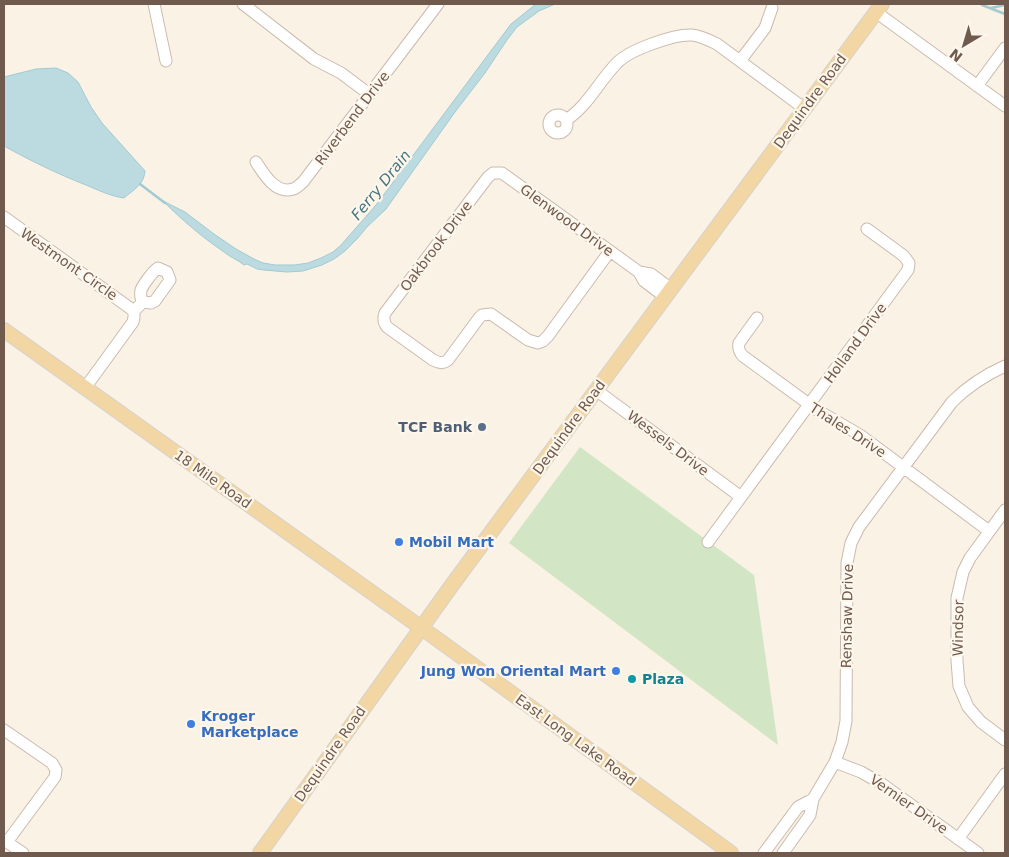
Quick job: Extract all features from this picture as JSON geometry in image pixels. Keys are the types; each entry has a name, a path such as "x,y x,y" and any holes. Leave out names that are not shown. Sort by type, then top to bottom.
{"main road":[{"name":"Dequindre Road","path":"260,853 421,628 879,8"},
{"name":"18 Mile Road","path":"4,330 421,628"},
{"name":"East Long Lake Road","path":"421,628 731,853"}],"street":[{"path":"154,4 166,61"},
{"path":"243,4 314,59 341,73 369,94"},
{"name":"Riverbend Drive","path":"256,162 269,180 284,190 295,188 303,182 438,4"},
{"path":"740,61 765,28 773,5"},
{"path":"879,8 1005,106"},
{"path":"566,120 584,105 622,58 636,50 691,35 717,44 805,109"},
{"path":"977,86 1005,48"},
{"name":"Glenwood Drive","path":"494,173 502,173 639,272 651,274 668,293"},
{"name":"Oakbrook Drive","path":"494,173 488,177 385,313 384,321 387,327 433,360 441,363 448,360 478,318 487,314 496,317 528,340 538,343 543,341 610,251"},
{"name":"Westmont Circle","path":"4,217 134,311"},
{"name":"Holland Drive","path":"708,542 908,270 909,263 904,256 867,229"},
{"path":"85,388 133,322 134,311 143,302"},
{"name":"Thales Drive","path":"757,318 739,343 738,348 740,352 824,415 860,435 989,531"},
{"name":"Renshaw Drive","path":"782,853 810,815 813,799 835,762 842,742 845,727 846,572 851,543 859,527 944,412 962,392 977,381 1005,366"},
{"name":"Wessels Drive","path":"596,390 740,497"},
{"name":"Windsor","path":"1005,510 970,558 963,572 957,598 958,678 961,693 971,712 1005,740"},
{"path":"4,730 52,763 56,770 55,777 5,841 23,853"},
{"name":"Vernier Drive","path":"835,762 861,772 882,784 978,853"},
{"path":"958,839 1005,774"},
{"name":"Renshaw Drive","path":"764,853 798,807 813,799"}],"green space":[{"path":"580,447 754,575 778,745 509,543"}],"water":[{"name":"Ferry Drain","path":"536,4 555,4 539,11 517,27 386,209 345,251 334,259 303,271 264,270 247,264 244,265 200,234 163,201 185,212 236,249 263,263 295,265 308,263 333,252 376,205 511,24"},
{"path":"56,68 68,73 78,82 102,123 145,171 140,184 124,198 104,193 34,162 4,146 4,77 36,69"}],"waterway":[{"path":"982,5 1005,14"},
{"path":"991,8 1005,5"},
{"path":"140,184 165,203"}],"place":[{"name":"TCF Bank","path":"482,427"},
{"name":"Mobil Mart","path":"399,542"},
{"name":"Jung Won Oriental Mart","path":"616,671"},
{"name":"Plaza","path":"632,679"},
{"name":"Kroger Marketplace","path":"191,724"}]}
